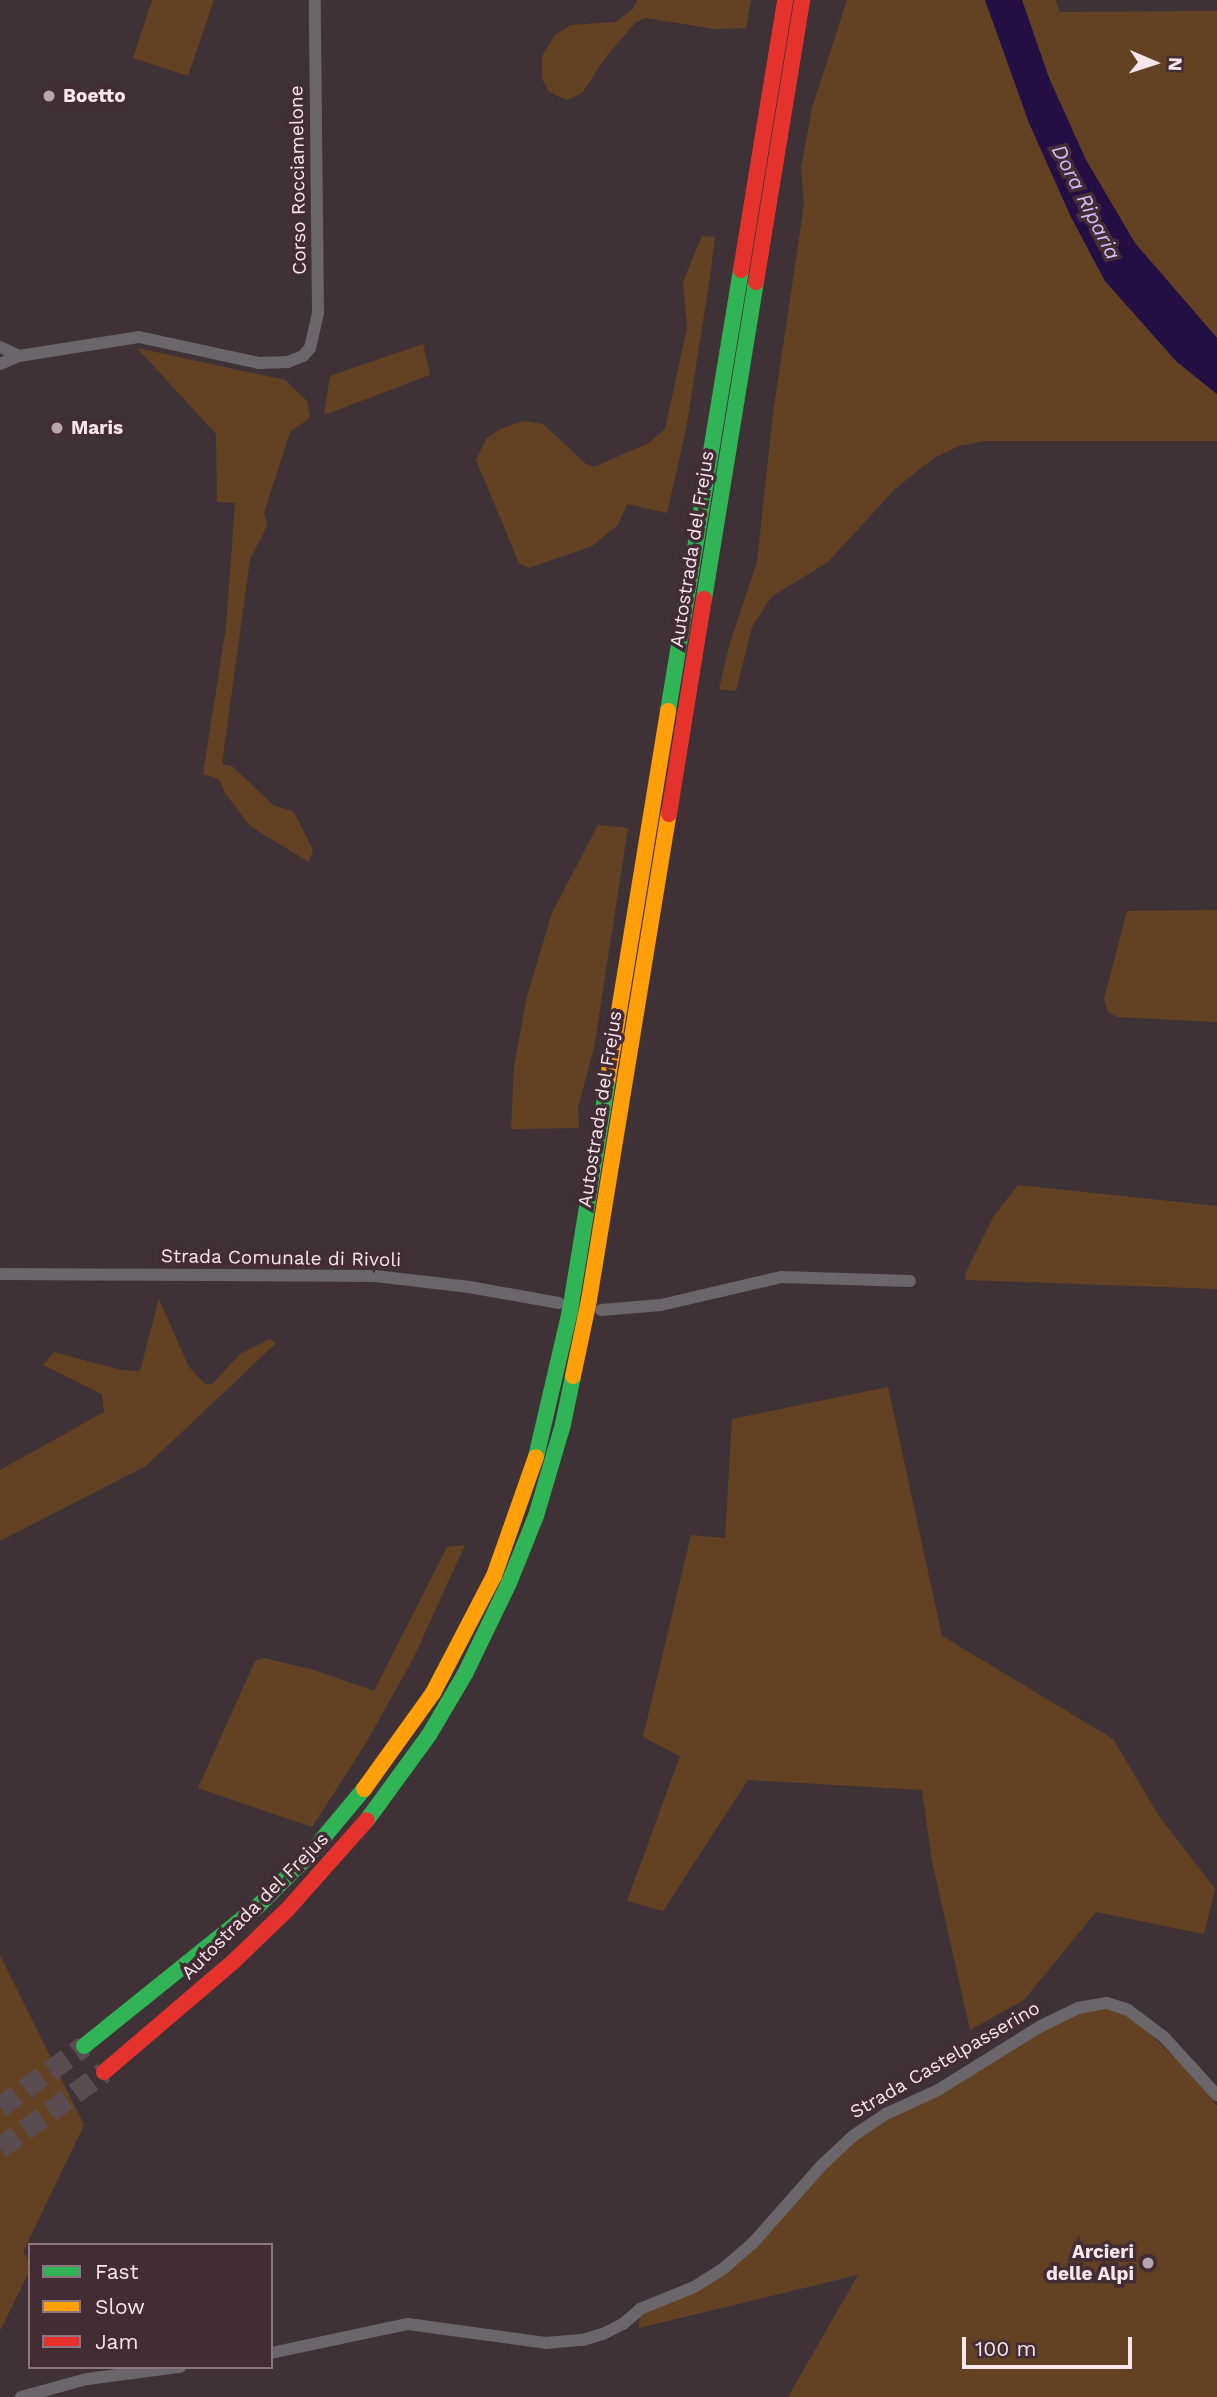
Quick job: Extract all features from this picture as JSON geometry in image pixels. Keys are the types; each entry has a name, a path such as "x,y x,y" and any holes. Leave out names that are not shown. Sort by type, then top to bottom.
{"highway":[{"name":"Autostrada del Frejus","path":"85,2046 258,1906 309,1856 353,1805 433,1693 494,1576 519,1510 540,1444 570,1311 785,0"},
{"name":"Autostrada del Frejus","path":"104,2072 235,1960 342,1851 387,1796 429,1735 470,1664 509,1584 536,1516 563,1424 589,1300 802,0"}],"street":[{"name":"Corso Rocciamelone","path":"19,356 139,337 259,363 288,362 303,356 314,339 318,312 313,4"},
{"path":"0,347 19,356"},
{"path":"0,364 19,356"},
{"name":"Strada Comunale di Rivoli","path":"0,1274 375,1276 469,1287 559,1303"},
{"path":"601,1311 661,1305 781,1278 909,1281"},
{"name":"Strada Castelpasserino","path":"273,2353 408,2325 546,2343 583,2340 603,2334 623,2324 640,2309 694,2287 724,2268 760,2237 821,2166 853,2136 886,2114 938,2090 1041,2026 1077,2008 1107,2003 1128,2010 1164,2037 1217,2095"},
{"path":"20,2397 96,2378 165,2369"}],"shaded area":[{"path":"152,0 214,0 188,76 133,58"},
{"path":"637,0 751,0 746,28 715,29 645,18 635,23 606,57 582,93 567,100 549,92 542,79 542,56 555,35 571,25 616,22 633,9"},
{"path":"847,0 985,0 1070,215 1105,281 1177,362 1217,394 1217,441 985,441 959,446 934,458 895,489 828,562 771,597 752,627 736,691 719,689 729,646 757,562 773,413 804,205 801,168 812,108"},
{"path":"1022,0 1055,0 1060,12 1217,11 1217,338 1135,243 1086,160 1049,78"},
{"path":"702,236 715,237 710,277 686,429 667,513 627,504 618,525 592,546 529,568 519,563 476,460 486,439 500,429 524,421 543,424 586,464 594,467 649,443 665,429 687,328 683,282"},
{"path":"423,344 430,375 324,415 330,376"},
{"path":"137,348 285,380 307,401 310,418 290,432 264,513 267,526 250,559 222,764 232,766 273,805 294,812 313,850 309,862 250,826 225,793 219,779 203,774 226,627 235,503 217,502 216,434"},
{"path":"598,825 628,828 594,1048 578,1107 579,1128 511,1129 514,1066 527,996 552,913"},
{"path":"1217,910 1217,1022 1117,1017 1108,1012 1104,999 1127,911"},
{"path":"1018,1185 1217,1206 1217,1289 966,1280 965,1274 993,1217"},
{"path":"159,1299 189,1367 205,1384 212,1384 240,1354 270,1339 276,1343 146,1466 0,1541 0,1470 104,1412 102,1394 43,1365 54,1352 121,1370 140,1371"},
{"path":"888,1387 942,1636 1113,1739 1159,1816 1215,1889 1204,1934 1096,1912 1024,2000 970,2030 932,1861 922,1790 748,1780 663,1911 627,1901 680,1756 643,1737 691,1535 725,1538 732,1419"},
{"path":"465,1545 413,1659 366,1743 312,1827 198,1788 255,1661 264,1658 314,1670 374,1691 447,1547"},
{"path":"0,1955 84,2125 23,2252 28,2258 28,2274 0,2331"},
{"path":"1098,2005 1122,2012 1146,2030 1202,2084 1217,2106 1217,2397 788,2397 858,2275 639,2328 640,2309 732,2264 855,2137 1042,2024"}],"water":[{"name":"Dora Riparia","path":"985,0 1022,0 1049,78 1086,160 1135,243 1217,338 1217,394 1177,362 1105,281 1070,215 1029,123"}],"tunnel":[{"path":"0,2107 84,2046"},
{"path":"0,2148 104,2072"}],"traffic: fast":[{"path":"668,711 741,270"},
{"path":"704,599 756,282"},
{"path":"536,1457 570,1311 608,1078"},
{"path":"367,1820 429,1735 465,1674 509,1583 536,1516 563,1424 573,1376"},
{"path":"84,2046 258,1906 309,1855 364,1789"}],"traffic: slow":[{"path":"608,1078 668,711"},
{"path":"573,1376 589,1300 669,814"},
{"path":"364,1789 433,1693 494,1576 536,1457"}],"traffic: jam":[{"path":"741,270 785,0"},
{"path":"756,282 802,0"},
{"path":"669,814 704,599"},
{"path":"104,2072 235,1960 287,1910 367,1820"}],"place":[{"name":"Boetto","path":"49,96"},
{"name":"Maris","path":"57,428"},
{"name":"Arcieri delle Alpi","path":"1148,2263"}]}
